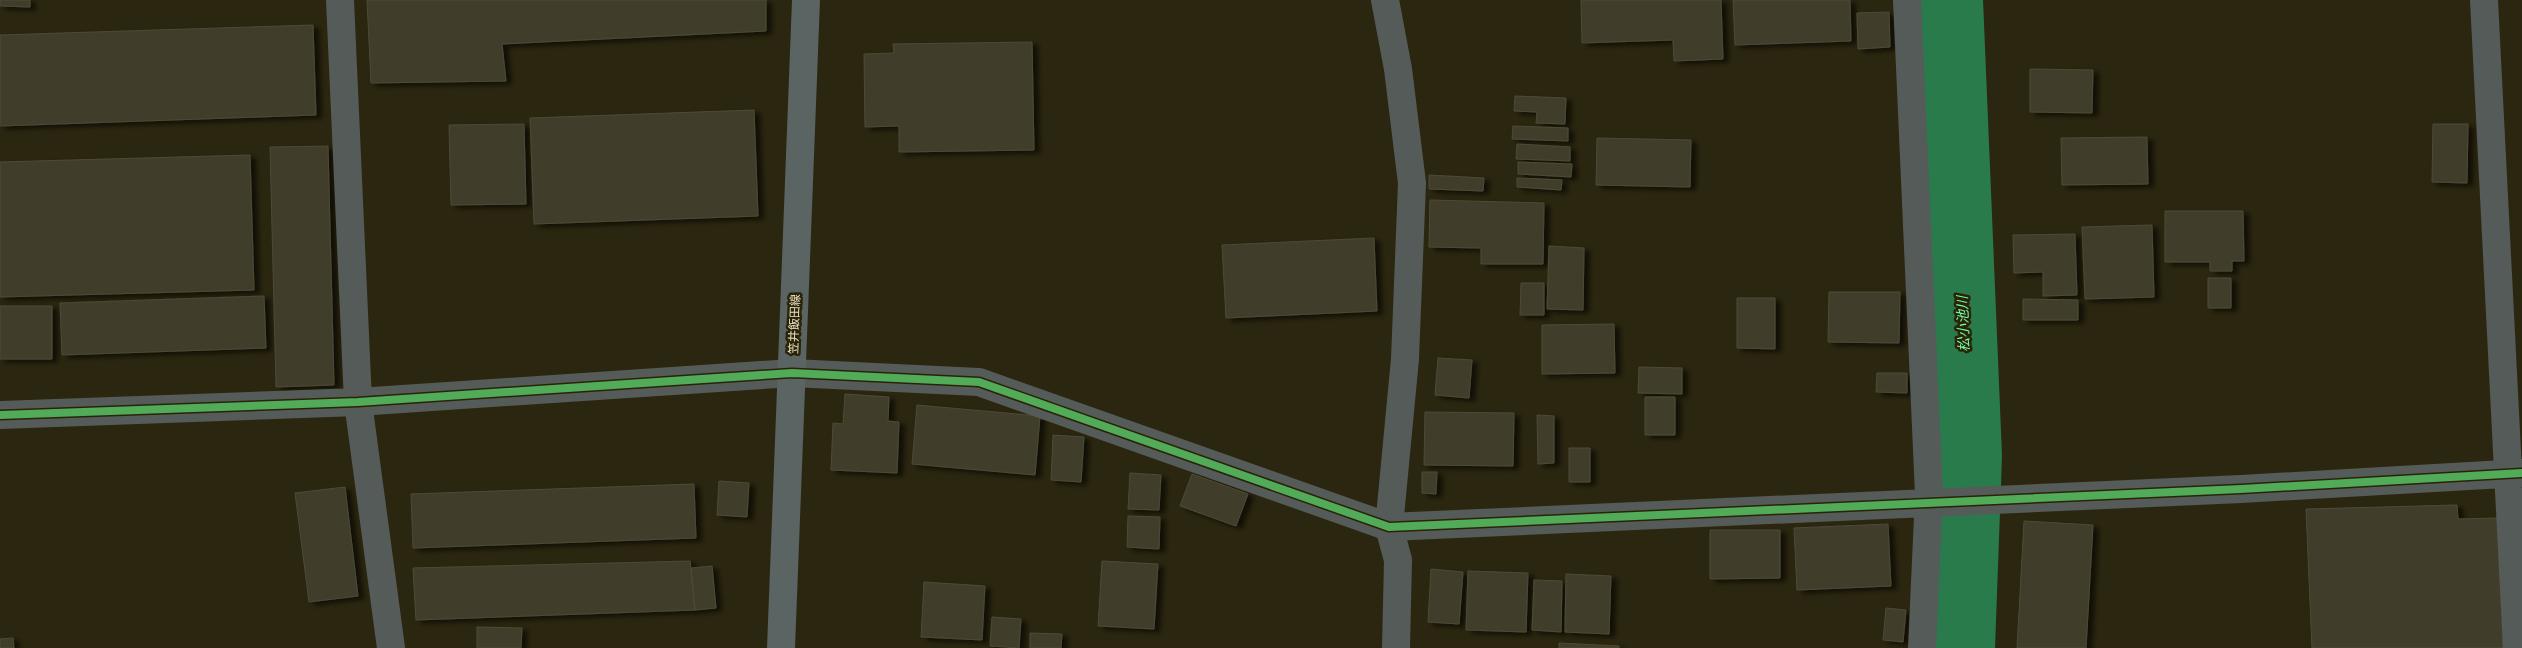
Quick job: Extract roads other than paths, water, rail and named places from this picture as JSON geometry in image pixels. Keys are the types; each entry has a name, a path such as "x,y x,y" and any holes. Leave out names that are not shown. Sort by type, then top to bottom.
{"main road":[{"name":"笠井飯田線","path":"781,648 806,0"}],"street":[{"path":"340,0 358,402 391,648"},
{"path":"1385,0 1400,87 1412,183 1405,359 1389,527 1398,560 1396,648"},
{"path":"1907,0 1931,503 1922,648"},
{"path":"2484,0 2515,473 2517,648"},
{"path":"0,415 358,402 792,373 979,382 1389,527 1931,503 2515,473"}],"waterway":[{"name":"松小池川","path":"1950,0 1969,456 1962,648"}]}
